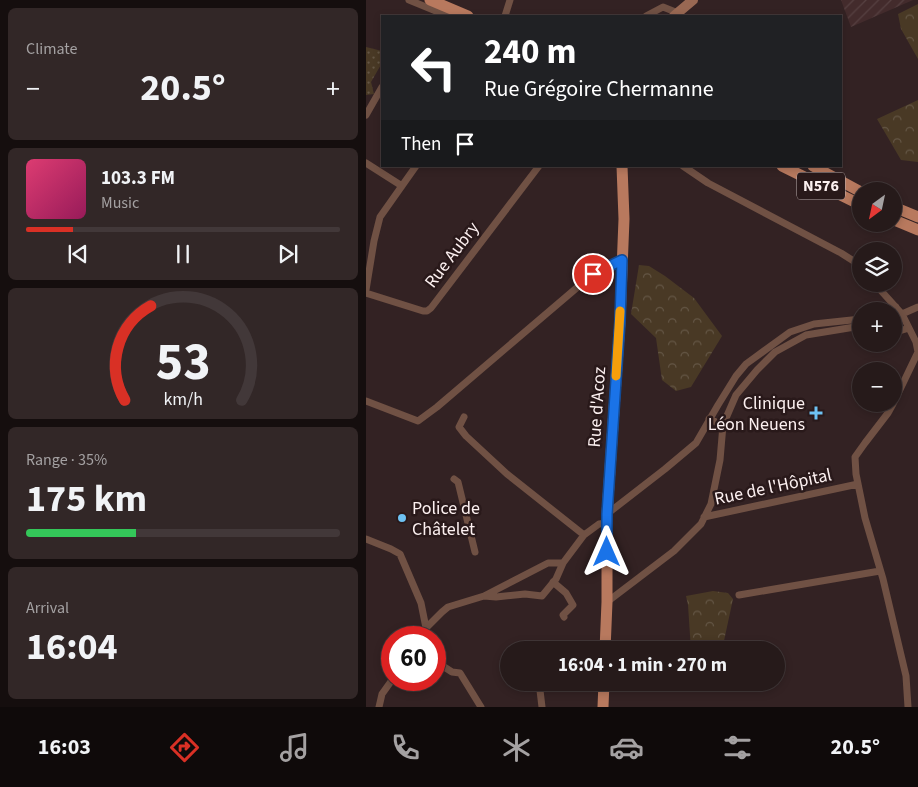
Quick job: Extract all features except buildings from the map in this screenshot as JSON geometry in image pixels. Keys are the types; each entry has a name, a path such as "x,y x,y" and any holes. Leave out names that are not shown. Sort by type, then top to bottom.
{"main road":[{"path":"430,0 446,11 464,15"},
{"path":"676,15 693,0"},
{"name":"Rue d'Acoz","path":"606,641 608,602 607,518 620,321 624,219 622,167"},
{"name":"N576","path":"784,167 852,201"},
{"name":"N576","path":"815,167 852,187"},
{"path":"902,210 918,217"},
{"path":"902,223 918,230"},
{"path":"603,707 604,691"}],"street":[{"path":"409,0 446,11"},
{"path":"505,15 510,0"},
{"path":"648,15 663,7 676,15"},
{"path":"366,114 381,89"},
{"path":"366,163 402,186"},
{"path":"366,292 380,217 415,167"},
{"name":"Rue Aubry","path":"366,292 427,311 538,167"},
{"path":"684,167 708,183 841,253 852,261"},
{"path":"366,242 374,241"},
{"path":"366,401 418,421 593,274 622,260"},
{"path":"882,292 891,302"},
{"path":"902,385 918,352 916,342 902,314 918,307"},
{"path":"484,596 496,598 524,594 542,596 584,535 696,443 736,376 746,364 790,332 814,324 852,320"},
{"path":"704,517 711,504 720,460 723,425 736,395 752,375 775,352 806,335 852,327"},
{"path":"902,330 909,328"},
{"path":"888,412 856,457 856,474 865,518 906,676 908,707"},
{"path":"464,417 459,427 466,436 507,474 584,535"},
{"path":"709,419 723,425"},
{"path":"454,479 458,482 476,552"},
{"name":"Rue de l'Hôpital","path":"608,602 674,552 701,524 704,517 858,484"},
{"path":"366,539 400,554 422,603 426,626"},
{"path":"428,626 448,607 484,596 548,563 563,563"},
{"path":"740,595 880,571"},
{"path":"553,582 566,593 573,605 563,615 564,617"},
{"path":"446,668 452,672 460,673 482,707"},
{"path":"379,707 384,691"},
{"path":"540,691 542,707"}],"shaded area":[{"path":"841,0 913,0 851,27"}],"green space":[{"path":"918,4 918,59 901,29 898,14"},
{"path":"366,47 381,51 381,65 371,82 374,94 366,95"},
{"path":"918,100 918,162 901,160 877,119"},
{"path":"639,265 649,266 694,298 722,336 691,387 676,391 662,380 656,338 631,314"},
{"path":"713,591 728,593 733,599 724,641 690,641 686,596"}],"slow traffic":[{"path":"616,376 620,311"}],"place":[{"name":"Clinique Léon Neuens","path":"816,413"},
{"name":"Police de Châtelet","path":"402,518"}],"route":[{"path":"593,274 622,260 620,321 607,514 607,552"}]}
